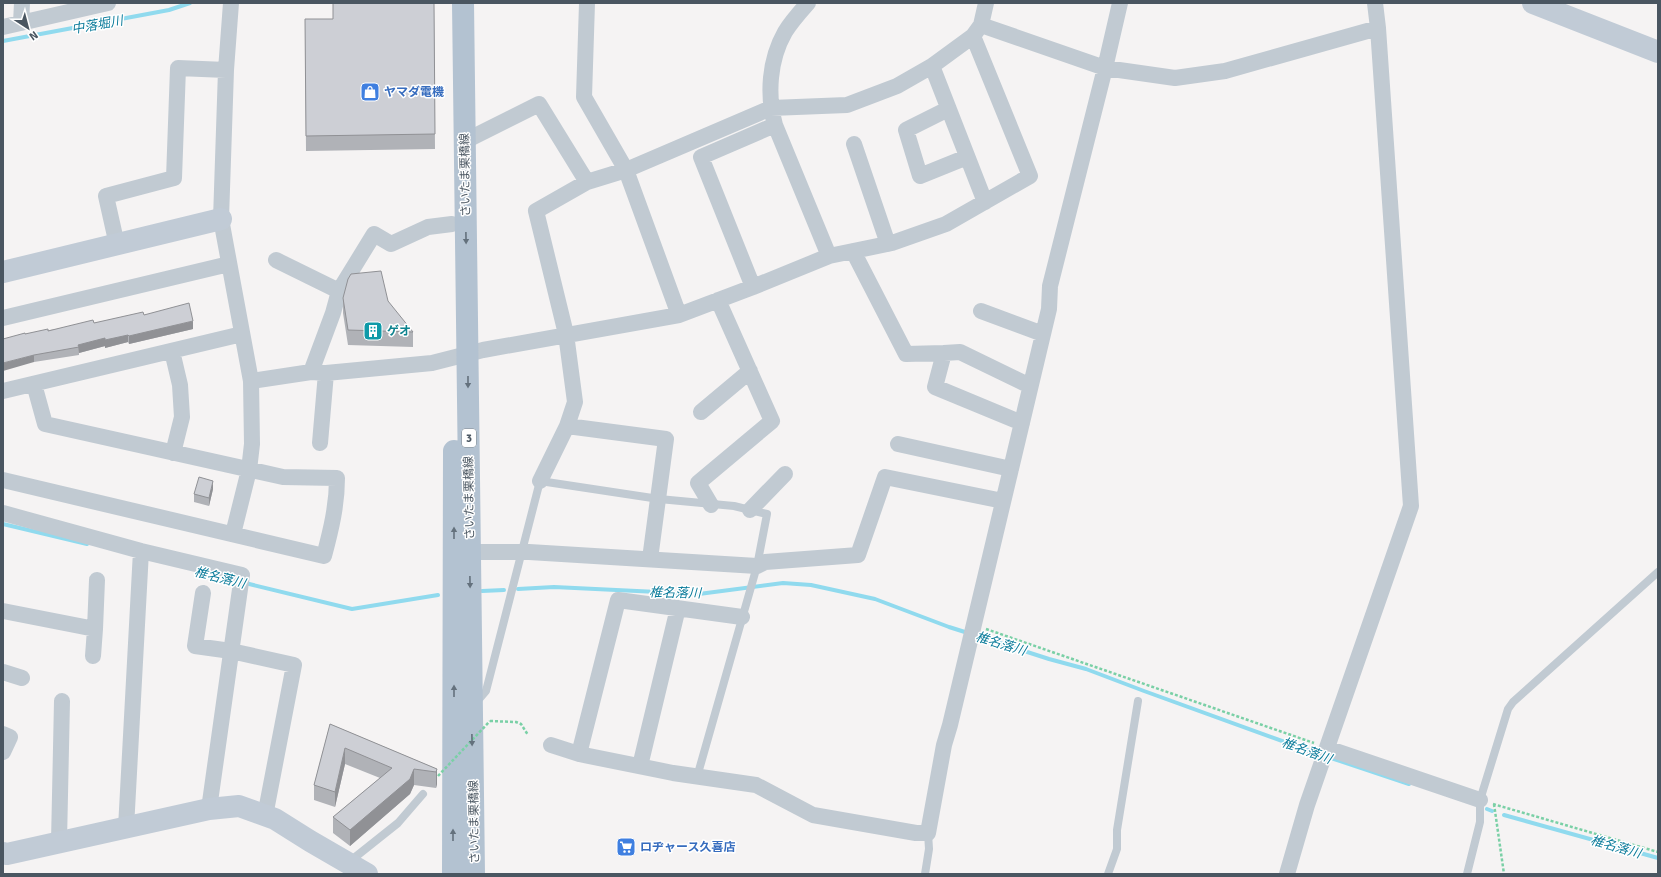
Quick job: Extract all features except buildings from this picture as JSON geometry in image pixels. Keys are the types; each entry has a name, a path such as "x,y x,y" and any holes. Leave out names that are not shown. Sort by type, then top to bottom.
{"main road":[{"name":"さいたま栗橋線","path":"449,3 452,224 461,356 470,552 474,874"},
{"name":"さいたま栗橋線","path":"453,874 465,141 463,3"}],"street":[{"path":"21,23 22,3"},
{"path":"3,28 80,6 108,3"},
{"path":"231,3 226,70 221,219 251,380 252,444 248,470 233,534"},
{"path":"587,3 584,97 626,170 679,315"},
{"path":"808,3 785,32 775,55 771,78 771,108 775,125 829,256"},
{"path":"540,481 567,426 575,402 566,334 536,211 587,182 626,170 771,108 847,105 897,86 932,66 977,31 986,3"},
{"path":"551,745 579,754 640,766 697,777 756,785 813,814 916,833 928,833 944,745 1049,308 1050,286 1106,68 1120,3"},
{"path":"1287,874 1307,805 1411,506 1378,28 1375,3"},
{"path":"1533,3 1658,52"},
{"path":"977,31 1106,68 1175,78 1225,71 1378,28"},
{"path":"251,380 432,363 566,334 679,315 829,256 888,244 946,224 1030,176 977,31"},
{"path":"932,66 985,202"},
{"path":"117,245 106,196 174,178 178,68 226,70"},
{"path":"465,141 539,104 587,182"},
{"path":"948,109 906,130 920,176 967,157"},
{"path":"753,287 701,157 775,125"},
{"path":"854,144 888,244"},
{"path":"3,272 221,219"},
{"path":"320,444 318,373 339,291 374,234 391,244 428,227 452,224"},
{"path":"853,251 906,354 960,352 1030,386"},
{"path":"276,260 339,291"},
{"path":"3,318 229,264"},
{"path":"711,504 698,483 772,421 718,300"},
{"path":"982,311 1043,334"},
{"path":"3,391 242,334"},
{"path":"172,350 180,385 182,405 182,417 173,453"},
{"path":"944,353 935,387 1022,424"},
{"path":"702,412 750,371"},
{"path":"3,480 324,556 337,498 337,478 283,477 45,424 34,384"},
{"path":"567,426 666,439 650,559"},
{"path":"898,444 1011,470"},
{"path":"750,510 785,474"},
{"path":"470,552 522,552 757,566 765,562 858,555 885,477 1003,501"},
{"path":"3,513 141,551 242,574 209,809"},
{"path":"126,828 141,551"},
{"path":"93,656 97,580"},
{"path":"203,593 195,646 231,651 294,665 265,816"},
{"path":"579,754 618,600 742,617"},
{"path":"640,766 678,608"},
{"path":"3,611 95,629"},
{"path":"3,672 22,678"},
{"path":"60,842 62,701"},
{"path":"3,734 10,737 3,752"},
{"path":"1328,748 1487,802"},
{"path":"3,853 7,854 209,809 239,806 275,819 367,874"}],"lane":[{"path":"472,708 486,691 540,481 659,499 734,506 767,514 757,566 697,777"},
{"path":"1467,874 1480,822 1487,802 1504,718 1513,702 1658,572"},
{"path":"1108,874 1117,849 1118,830 1138,701"},
{"path":"349,863 398,823 423,794"},
{"path":"925,874 929,849 928,833"}],"path":[{"path":"974,625 1328,748"},
{"path":"435,780 490,721 516,722 521,724 528,735"},
{"path":"1504,874 1487,802 1658,852"}],"waterway":[{"name":"中落堀川","path":"3,41 169,10 190,3"},
{"name":"椎名落川","path":"3,524 87,544"},
{"name":"椎名落川","path":"245,583 352,609 438,595"},
{"name":"椎名落川","path":"518,589 554,587 699,594 783,583 811,585 875,599 968,633"},
{"name":"椎名落川","path":"482,591 504,590"},
{"name":"椎名落川","path":"975,635 1049,659 1086,669 1321,755"},
{"name":"椎名落川","path":"1328,757 1409,784"},
{"name":"椎名落川","path":"1487,809 1492,811"},
{"name":"椎名落川","path":"1504,815 1658,858"}],"place":[{"name":"ヤマダ電機","path":"370,92"},
{"name":"ゲオ","path":"373,331"},
{"name":"ロヂャース久喜店","path":"626,847"}]}
